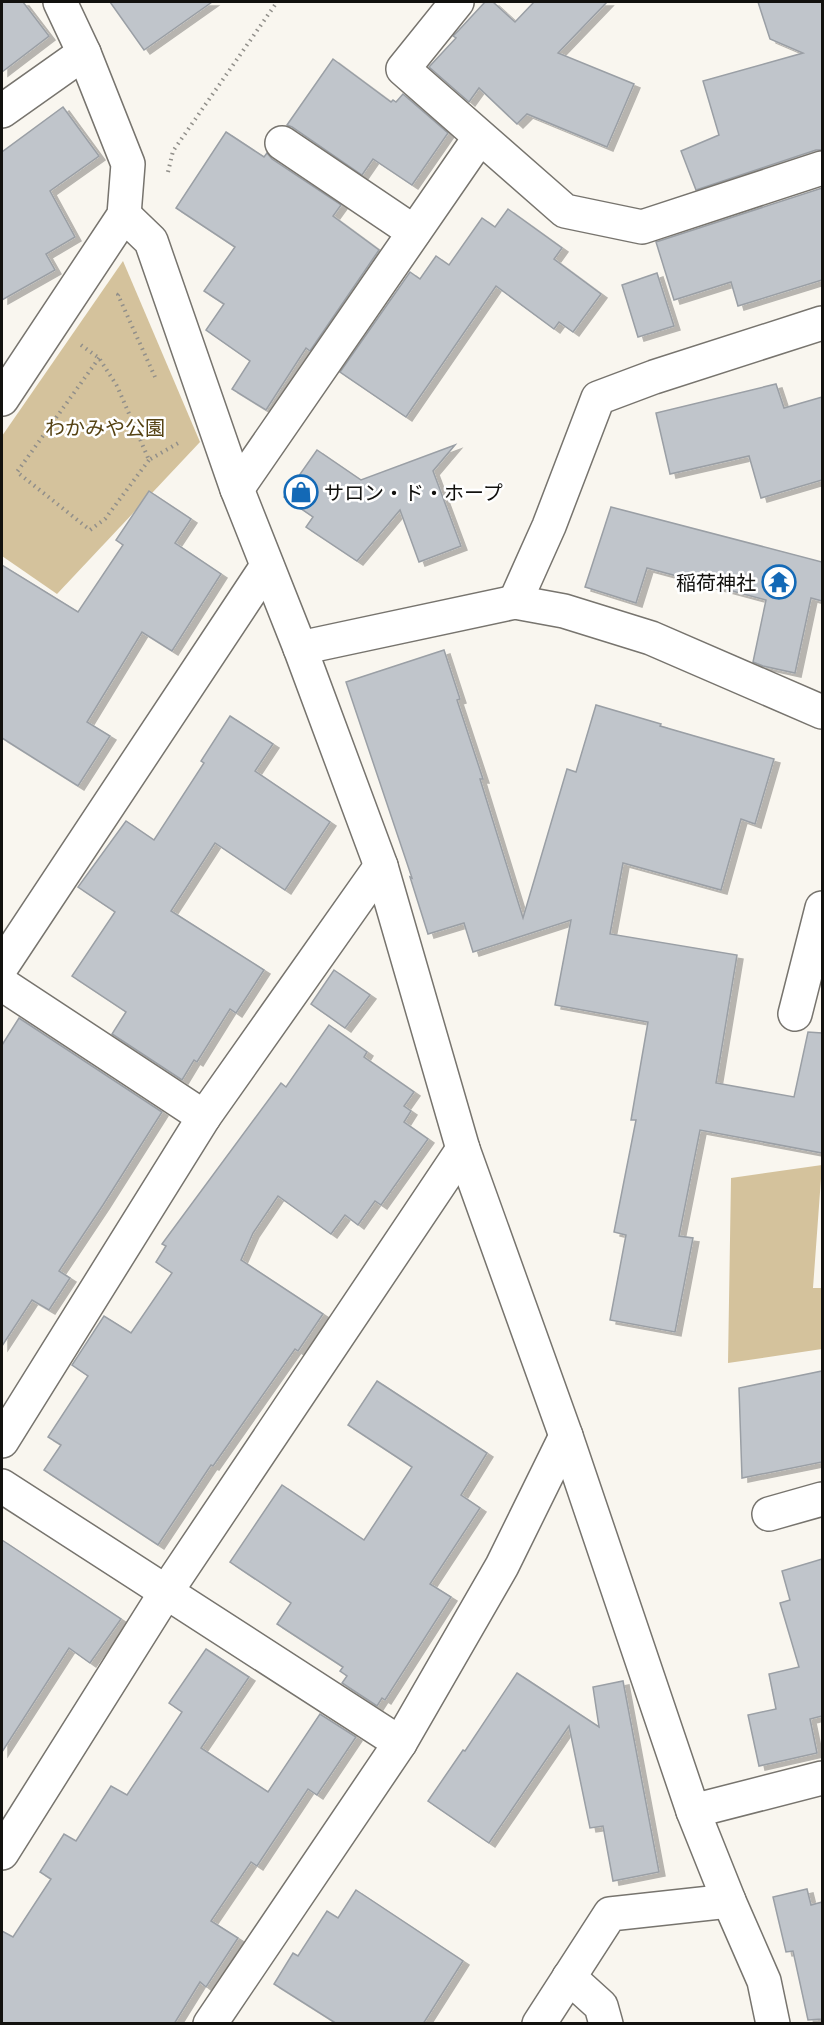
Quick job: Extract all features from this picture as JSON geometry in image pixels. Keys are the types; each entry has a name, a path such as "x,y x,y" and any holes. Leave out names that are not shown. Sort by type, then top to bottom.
{"street":[{"path":"2,399 124,215 128,164 84,53 60,2"},
{"path":"457,2 403,69 565,212 642,227 822,168"},
{"path":"2,111 84,53"},
{"path":"237,489 480,137"},
{"path":"282,143 414,232"},
{"path":"124,215 151,241 237,489 300,648 381,866 463,1149 566,1436 693,1811 764,1981 773,2024"},
{"path":"515,602 549,526 598,398 654,377 822,322"},
{"path":"2,966 267,566"},
{"path":"300,648 515,602 564,610 651,638 822,712"},
{"path":"2,1441 204,1118 381,866"},
{"path":"795,1014 822,908"},
{"path":"2,984 204,1118"},
{"path":"2,1853 166,1592 463,1149"},
{"path":"210,2024 400,1743 502,1566 566,1436"},
{"path":"2,1486 400,1743"},
{"path":"769,1514 822,1499"},
{"path":"693,1811 822,1778"},
{"path":"539,2024 610,1914 729,1901"},
{"path":"569,1977 601,2006 606,2024"}],"path":[{"path":"168,174 173,151 277,2"},
{"path":"151,241 118,296 155,378"},
{"path":"52,323 99,358 117,386 149,460"},
{"path":"99,358 17,472 90,530 105,519 149,460 183,440"}],"green space":[{"name":"わかみや公園","path":"123,261 200,442 57,594 2,556 2,436"},
{"path":"822,1165 813,1288 822,1288 822,1349 728,1363 731,1178"}],"building":[{"path":"2,2 23,2 49,36 2,72"},
{"path":"110,2 212,2 144,50"},
{"path":"485,2 493,2 515,22 534,2 607,2 558,53 634,84 607,147 527,114 517,124 479,88 469,102 429,67 456,38 453,36"},
{"path":"758,2 822,2 822,150 816,150 696,190 681,151 719,135 703,81 803,53 770,39"},
{"path":"333,59 391,102 393,100 396,102 403,94 448,133 412,185 373,159 362,175 287,125"},
{"path":"63,107 99,156 50,191 75,237 46,254 55,270 2,300 2,152"},
{"path":"226,132 264,157 267,153 272,159 341,205 333,216 379,250 310,351 306,348 266,410 232,389 250,361 206,330 224,304 204,291 235,247 176,208"},
{"path":"822,188 822,280 738,306 731,282 674,300 656,242"},
{"path":"508,209 562,248 554,259 601,294 573,332 559,322 554,329 496,286 406,417 340,372 410,272 420,279 436,256 449,265 482,218 495,227"},
{"path":"657,273 674,326 638,337 622,285"},
{"path":"776,384 784,408 822,397 822,480 761,498 749,456 670,474 656,413"},
{"path":"455,445 433,471 461,546 419,562 400,510 357,561 306,527 313,517 284,497 317,450 361,480"},
{"path":"149,491 191,519 175,543 221,574 172,651 142,632 87,722 110,736 78,786 2,738 2,565 78,612 123,545 116,540"},
{"path":"611,507 822,562 822,601 811,598 795,673 753,662 766,600 647,568 636,603 585,587"},
{"path":"444,650 460,699 457,700 483,779 480,779 523,918 567,769 576,772 596,705 774,759 755,824 741,819 721,890 623,863 610,934 737,955 716,1083 794,1097 808,1032 822,1033 822,1153 700,1130 679,1236 693,1238 675,1332 610,1320 626,1235 614,1232 636,1120 631,1120 648,1022 555,1005 571,920 473,952 464,923 428,934 410,877 412,878 346,682"},
{"path":"230,716 273,744 255,771 330,822 285,890 215,843 171,911 264,970 236,1013 230,1009 197,1062 194,1060 182,1080 112,1034 126,1012 72,976 115,912 78,887 126,821 154,840 204,763 201,761"},
{"path":"334,970 370,995 345,1028 311,1004"},
{"path":"19,1018 162,1112 59,1271 70,1278 49,1310 32,1300 2,1346 2,1045"},
{"path":"329,1025 367,1052 364,1057 414,1092 404,1106 411,1111 404,1122 428,1139 381,1205 375,1201 358,1225 345,1215 331,1234 278,1196 253,1233 241,1260 323,1314 298,1351 295,1349 213,1466 211,1465 158,1545 44,1470 61,1445 48,1437 88,1376 72,1365 104,1316 131,1333 172,1273 156,1262 166,1246 162,1244 281,1083 286,1087"},
{"path":"822,1371 822,1462 742,1478 739,1388"},
{"path":"377,1381 487,1453 461,1495 480,1508 430,1584 451,1597 385,1700 382,1698 377,1706 342,1683 347,1676 340,1671 343,1667 277,1624 291,1603 230,1562 282,1485 364,1540 412,1467 348,1425"},
{"path":"2,1540 121,1619 90,1663 69,1648 2,1752"},
{"path":"822,1559 822,1716 810,1719 817,1753 759,1766 748,1715 776,1709 769,1674 799,1667 780,1603 790,1600 782,1571"},
{"path":"206,1649 249,1677 201,1748 268,1792 320,1714 356,1737 317,1795 308,1789 257,1866 251,1862 211,1921 238,1938 206,1987 200,1982 174,2024 2,2024 2,1931 13,1937 51,1879 40,1872 64,1834 76,1841 111,1786 127,1795 182,1712 169,1703"},
{"path":"517,1673 599,1727 593,1687 623,1681 659,1872 613,1881 603,1826 590,1828 569,1726 489,1843 428,1801 463,1750 465,1751"},
{"path":"807,1889 811,1905 822,1902 822,2019 808,2020 793,1951 786,1952 773,1897"},
{"path":"356,1890 463,1961 423,2024 337,2024 274,1984 293,1953 298,1956 327,1911 338,1918"}],"place":[{"name":"サロン・ド・ホープ","path":"301,492"},
{"name":"稲荷神社","path":"779,582"}]}
